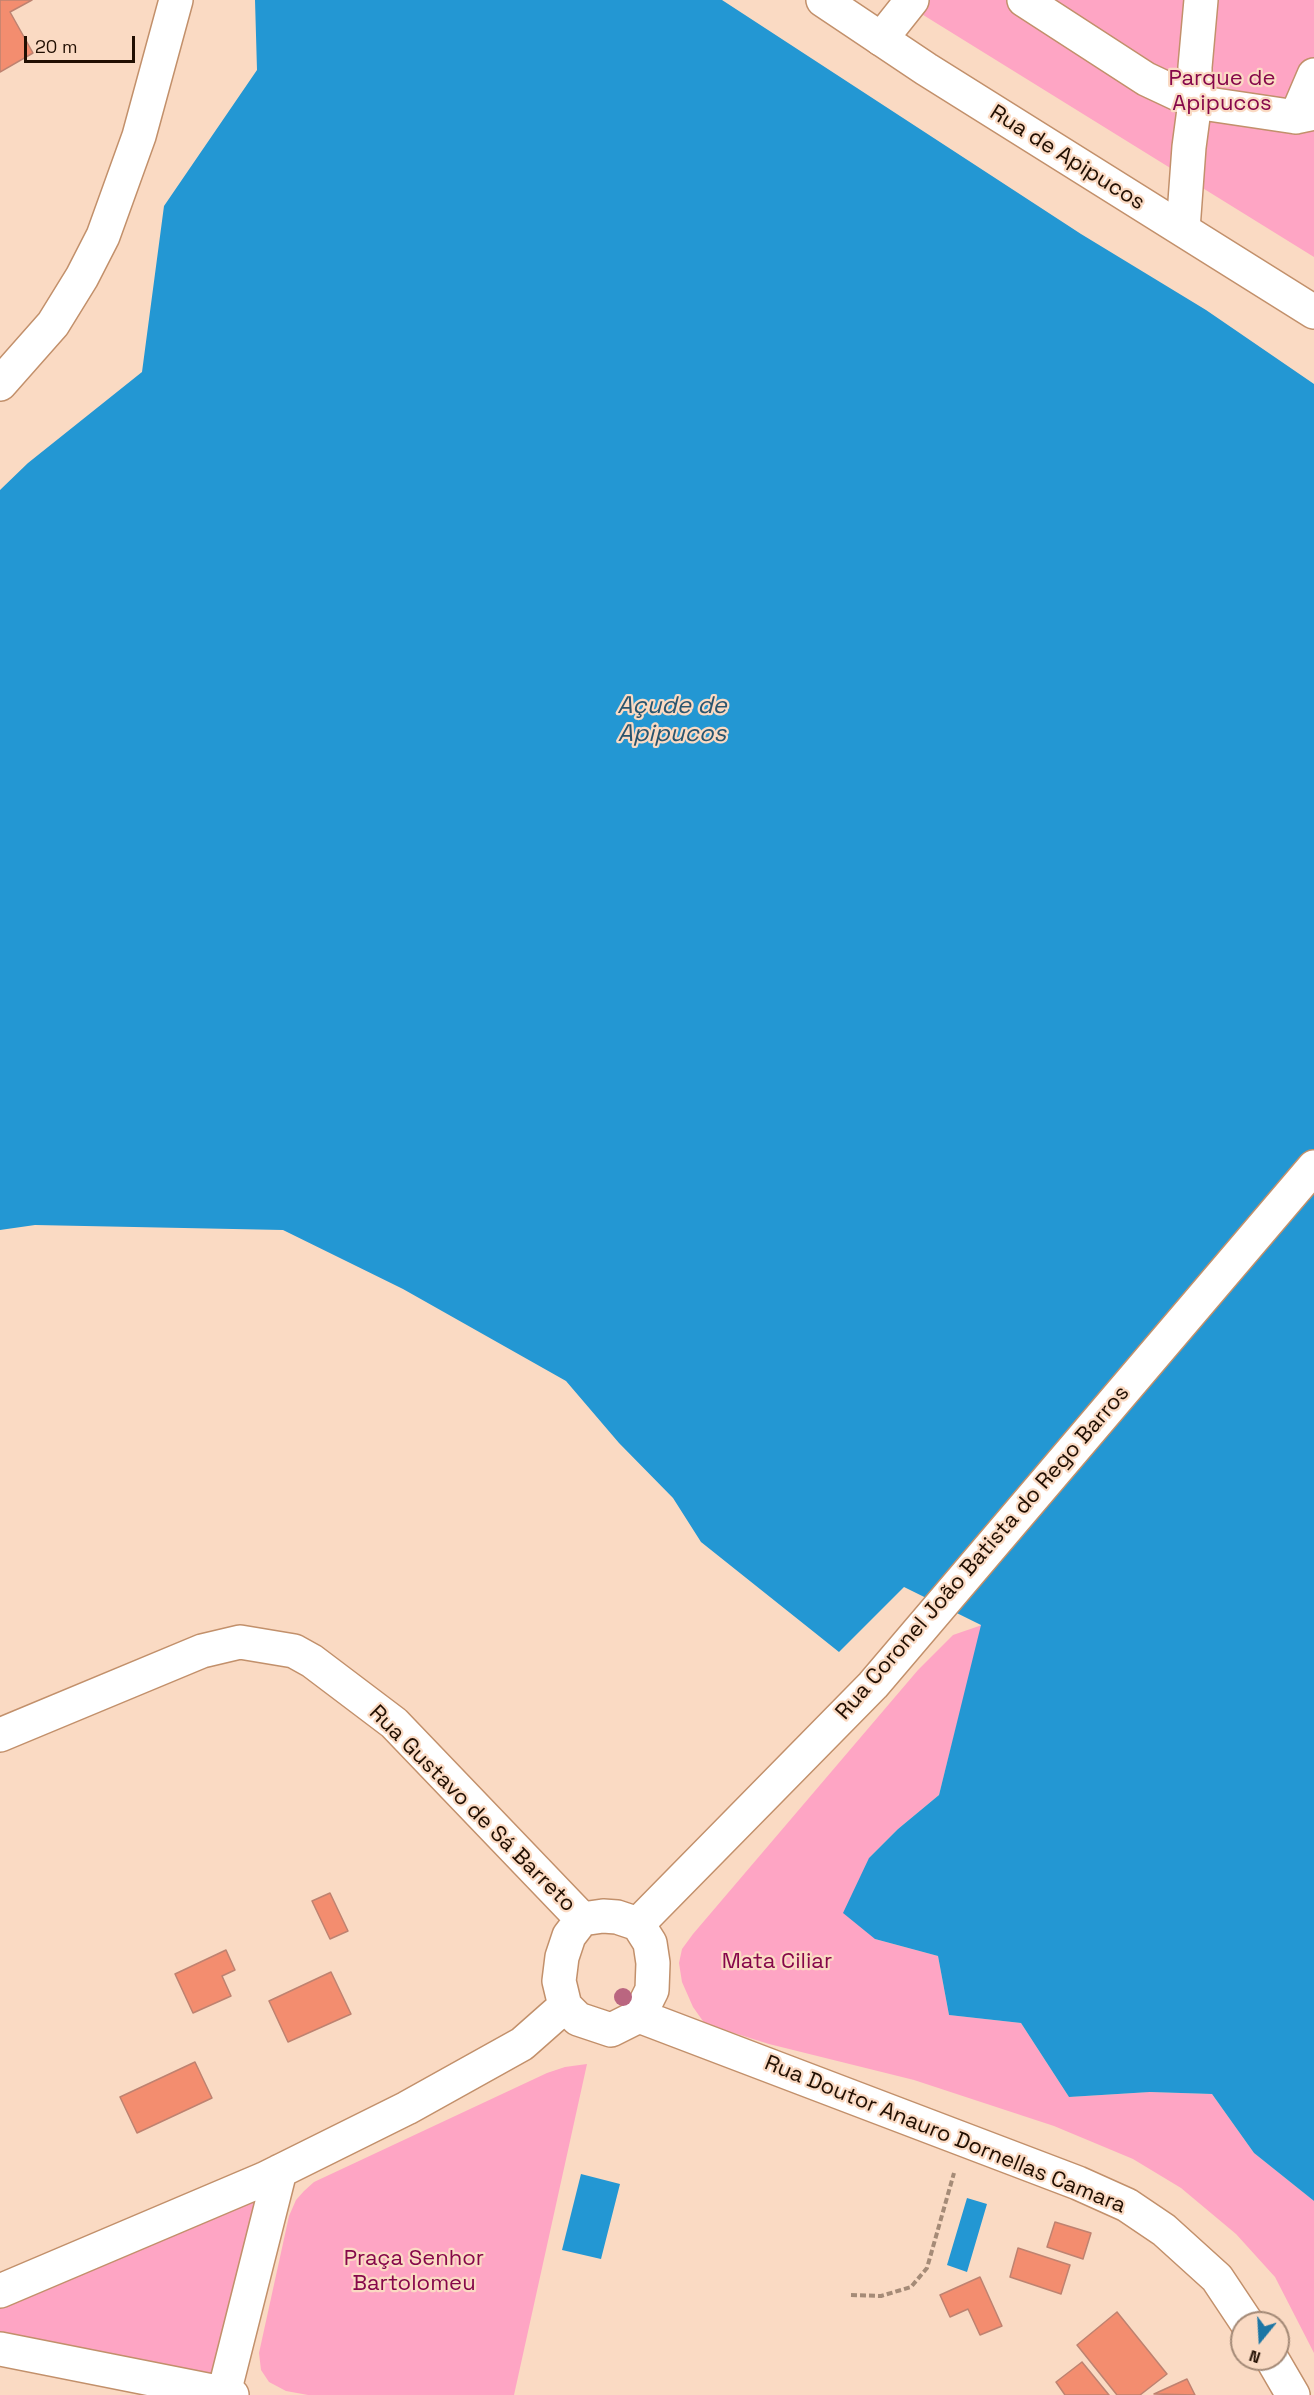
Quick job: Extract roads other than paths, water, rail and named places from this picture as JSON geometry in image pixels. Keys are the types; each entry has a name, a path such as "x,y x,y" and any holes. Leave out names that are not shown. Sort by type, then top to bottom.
{"street":[{"path":"0,384 53,324 82,277 103,236 139,136 176,0"},
{"name":"Rua de Apipucos","path":"822,0 1314,312"},
{"path":"881,39 912,0"},
{"path":"1024,0 1146,79 1195,102 1305,115 1314,75"},
{"path":"1183,229 1195,102 1195,67 1201,0"},
{"name":"Rua Coronel João Batista do Rego Barros","path":"638,1924 873,1685 1314,1167"},
{"name":"Rua Gustavo de Sá Barreto","path":"0,1736 202,1651 240,1642 294,1651 312,1661 394,1723 582,1919"},
{"path":"617,1917 638,1924 650,1943 653,1963 652,1990 639,2016 610,2030 578,2019 565,2006 559,1981 562,1958 569,1936 582,1919 617,1917"},
{"path":"0,2291 280,2171 407,2108 522,2044 565,2006"},
{"name":"Rua Doutor Anauro Dornellas Camara","path":"639,2016 1078,2183 1127,2205 1164,2230 1217,2278 1239,2311"},
{"path":"0,2349 228,2394 280,2171"},
{"path":"1279,2371 1293,2395"}],"water":[{"name":"Açude de Apipucos","path":"255,0 722,0 1081,234 1206,310 1314,384 1314,2201 1254,2153 1212,2094 1150,2092 1069,2097 1021,2023 949,2015 938,1956 875,1939 843,1913 869,1858 898,1829 939,1795 981,1625 904,1587 839,1652 701,1542 673,1498 619,1443 566,1381 403,1289 283,1230 35,1225 0,1230 0,490 28,463 142,372 164,206 257,70"},
{"path":"581,2174 620,2184 601,2259 562,2250"},
{"path":"967,2198 987,2204 967,2272 947,2265"}],"park label":[{"name":"Parque de Apipucos","path":"1222,92"},
{"name":"Mata Ciliar","path":"777,1962"},
{"name":"Praça Senhor Bartolomeu","path":"414,2272"}]}
